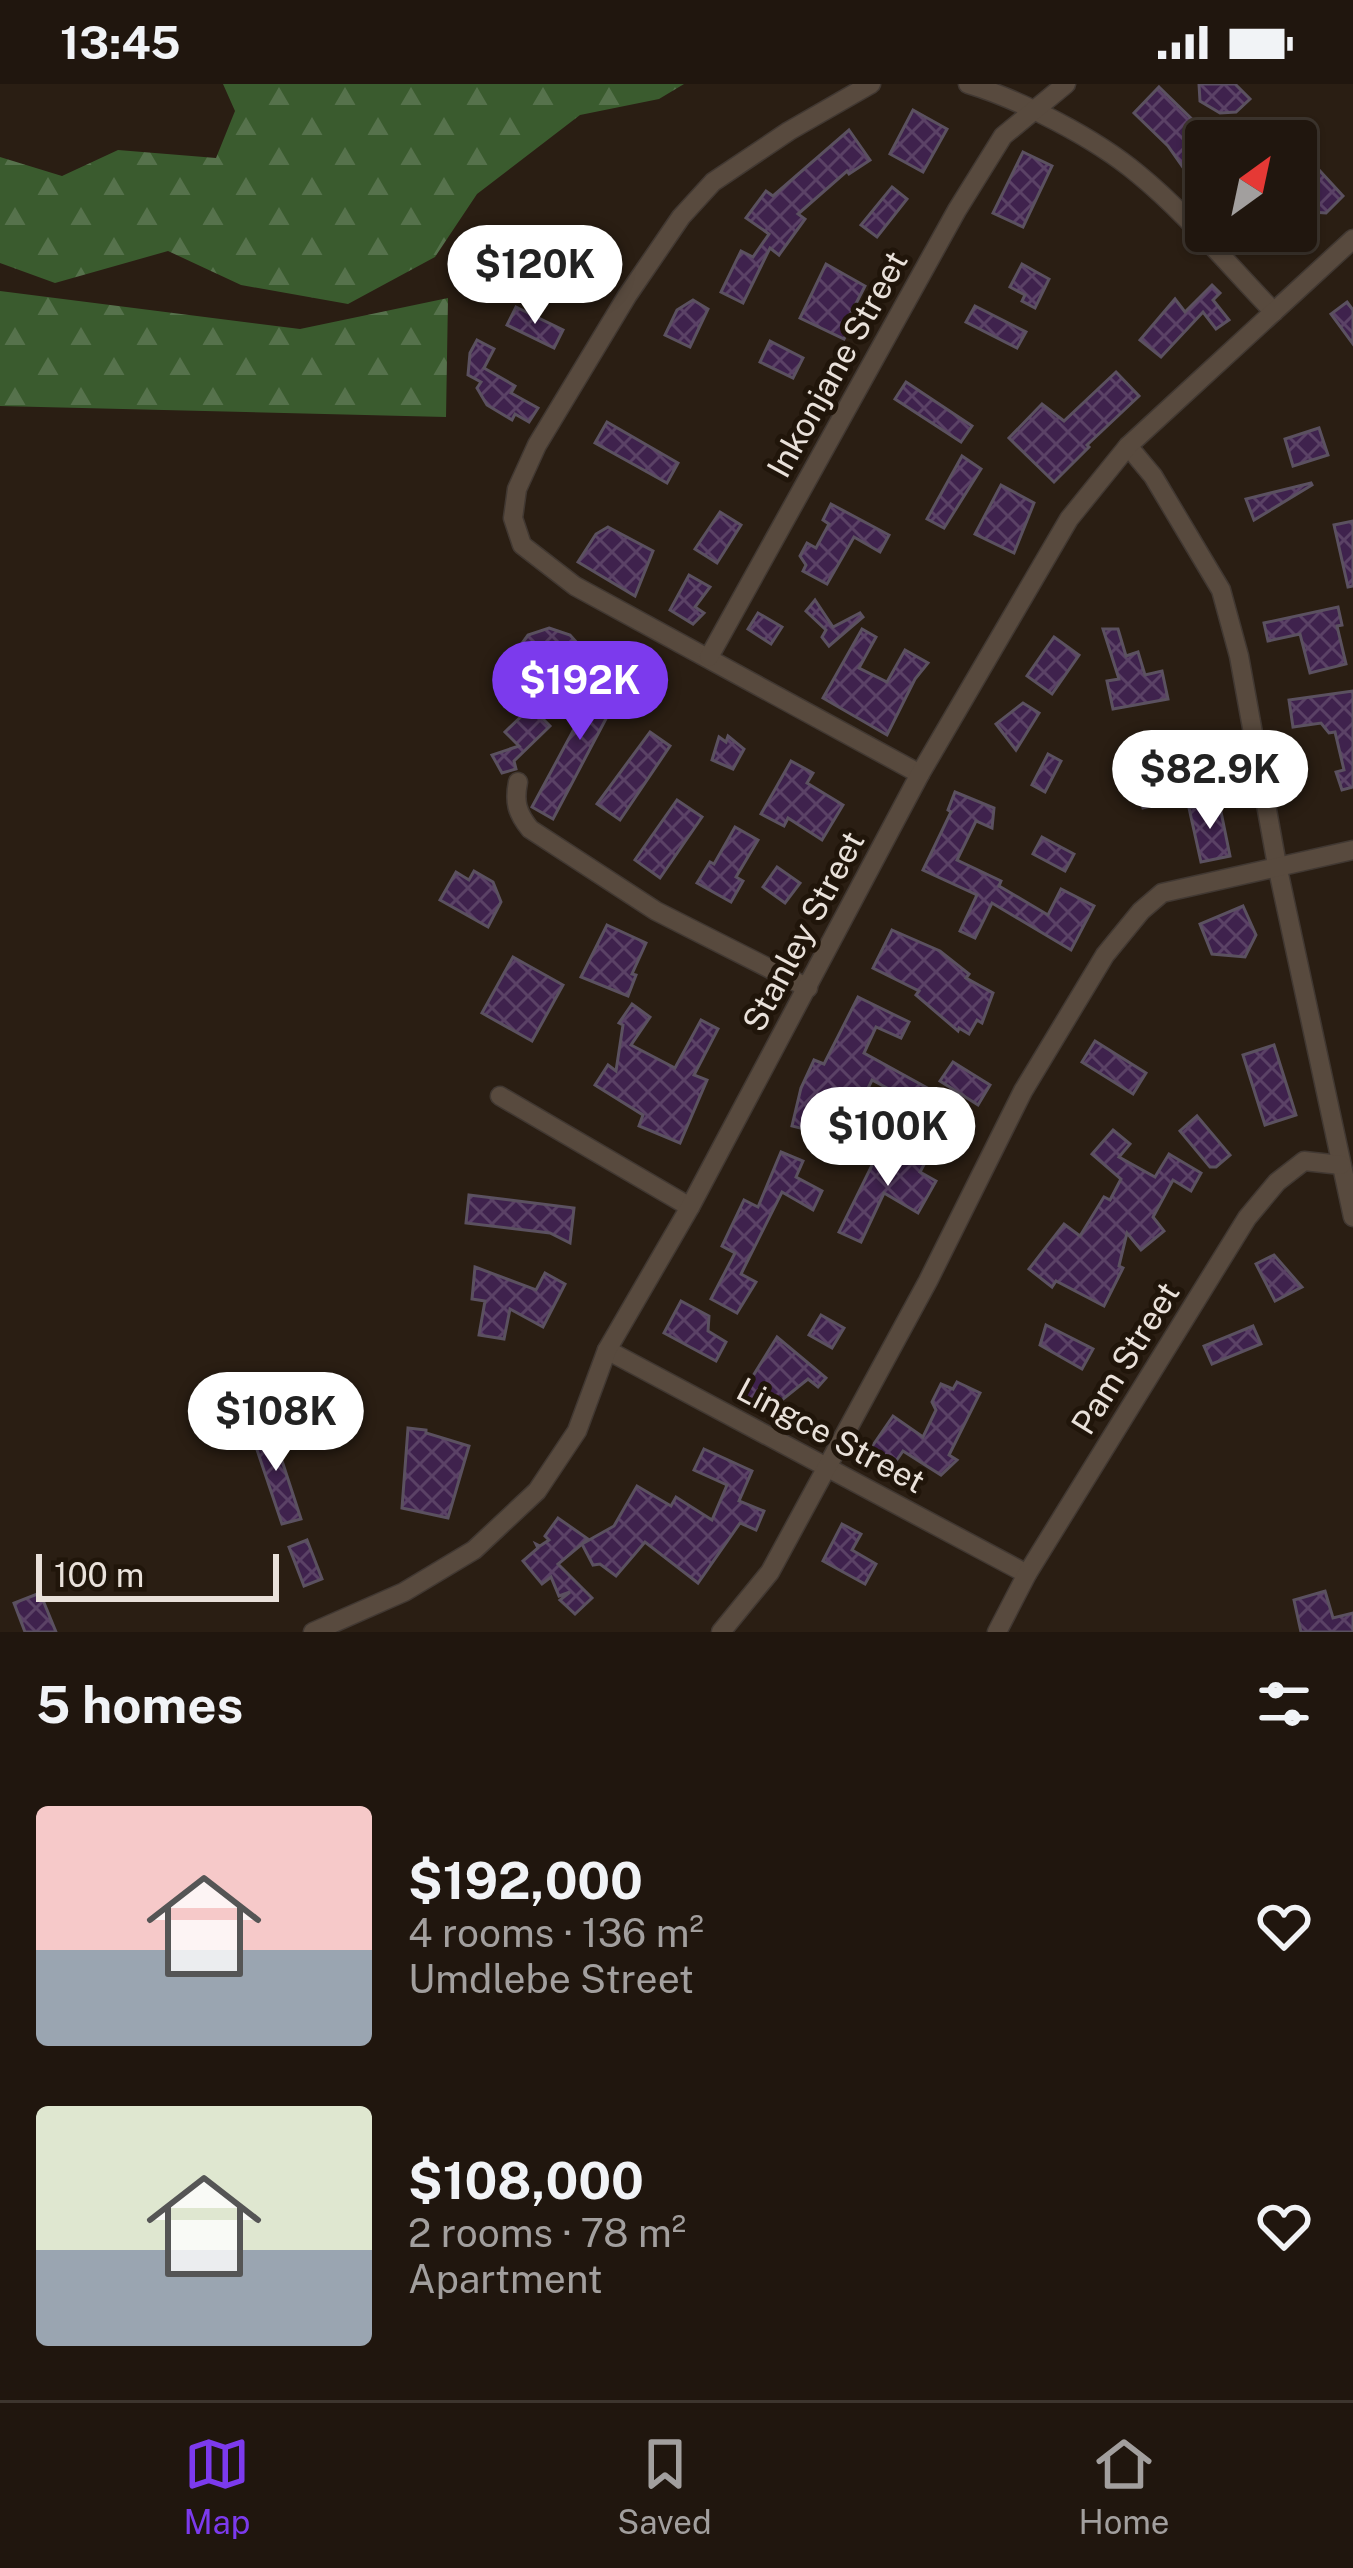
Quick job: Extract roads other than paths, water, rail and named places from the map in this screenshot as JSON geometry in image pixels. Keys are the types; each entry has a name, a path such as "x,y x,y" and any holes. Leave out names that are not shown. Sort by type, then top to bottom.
{"street":[{"path":"871,84 713,182 681,217 626,296 537,445 517,489 513,518 522,545 575,586 920,774"},
{"path":"968,84 1031,110 1138,174 1274,312"},
{"name":"Inkonjane Street","path":"709,657 957,210 1003,136 1066,84"},
{"name":"Stanley Street","path":"313,1632 404,1592 474,1550 537,1491 578,1431 607,1350 690,1207 920,774 1069,519 1128,446 1353,239"},
{"path":"1128,446 1165,495 1222,590 1353,1217"},
{"path":"518,782 515,798 520,817 530,829 656,911 808,988"},
{"path":"722,1632 770,1572 928,1281 1023,1091 1105,956 1141,911 1162,893 1353,850"},
{"path":"500,1096 690,1207"},
{"name":"Pam Street","path":"997,1632 1027,1574 1247,1218 1277,1182 1304,1161 1341,1165"},
{"name":"Lingce Street","path":"607,1350 1027,1574"}]}
